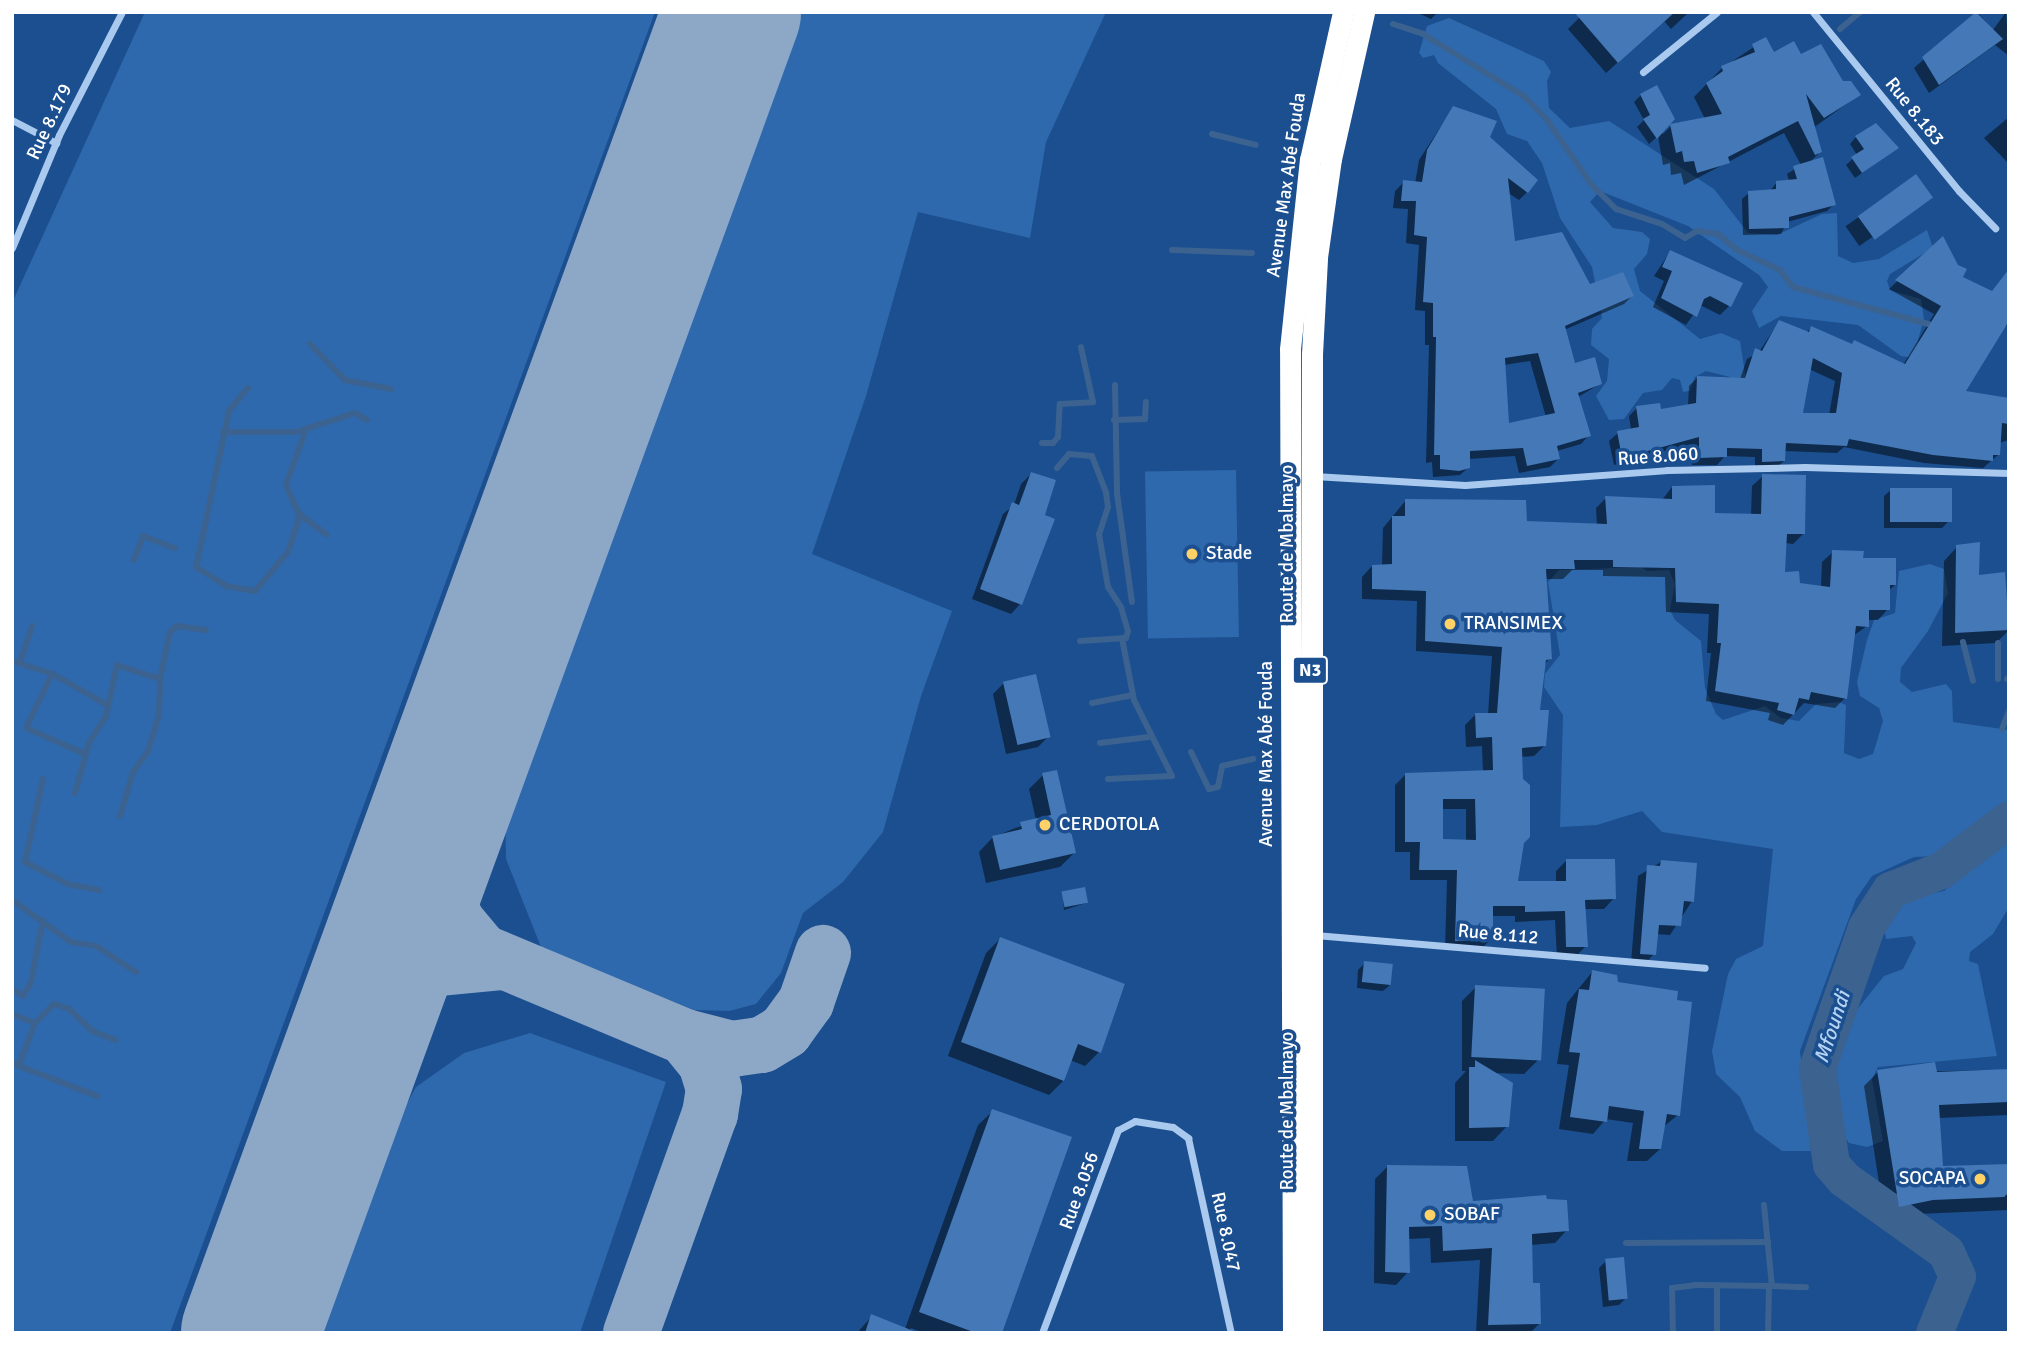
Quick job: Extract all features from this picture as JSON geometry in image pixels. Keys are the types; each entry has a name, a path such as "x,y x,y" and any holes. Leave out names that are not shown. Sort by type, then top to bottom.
{"highway":[{"name":"Avenue Max Abé Fouda","path":"1293,1333 1300,934 1290,349 1310,160 1343,12"},
{"name":"Route de Mbalmayo","path":"1312,1333 1300,934 1317,257 1331,159 1364,12"}],"street":[{"name":"Rue 8.179","path":"12,248 56,143 122,12"},
{"path":"1643,72 1717,12"},
{"name":"Rue 8.183","path":"1813,12 1958,191 1995,228"},
{"path":"12,120 56,143"},
{"name":"Rue 8.060","path":"1310,476 1465,485 1667,470 1805,467 2009,473"},
{"name":"Rue 8.112","path":"1300,934 1704,968"},
{"name":"Rue 8.056","path":"1042,1333 1118,1130 1135,1121 1173,1127 1188,1138"},
{"name":"Rue 8.047","path":"1188,1138 1231,1333"}],"shaded area":[{"path":"145,12 655,12 170,1333 12,1333 12,303"},
{"path":"796,12 1106,12 1046,142 1030,238 918,212 866,396 812,554 952,611 921,696 883,832 843,882 803,913 781,973 756,1004 729,1011 694,1010 541,947 506,859 505,806"},
{"path":"1449,18 1544,61 1551,72 1547,81 1549,108 1570,128 1609,121 1714,189 1748,233 1777,235 1822,214 1837,213 1838,256 1853,263 1879,259 1927,230 1933,248 1890,274 1887,281 1890,290 1921,299 1924,319 1918,340 1925,360 1901,356 1858,325 1781,316 1759,328 1752,311 1768,287 1759,275 1688,226 1600,191 1590,202 1613,228 1642,232 1650,239 1647,254 1634,269 1640,291 1700,339 1721,333 1740,341 1746,380 1741,386 1730,377 1706,371 1695,377 1690,391 1683,392 1680,380 1672,378 1662,390 1643,393 1624,419 1609,420 1596,396 1607,381 1609,359 1591,345 1592,329 1602,318 1592,267 1560,218 1542,163 1527,141 1507,134 1496,109 1438,63 1434,55 1423,58 1419,53 1427,26"},
{"name":"Stade","path":"1236,470 1239,637 1148,639 1145,472"},
{"path":"1930,564 1944,569 1948,593 1928,631 1901,668 1900,682 1912,692 1946,684 1952,691 1953,722 2009,730 2009,806 1964,833 1937,856 1914,857 1872,876 1856,899 1800,1051 1811,1151 1782,1151 1755,1131 1740,1097 1716,1074 1712,1051 1728,974 1736,959 1763,946 1773,849 1662,832 1642,811 1597,825 1560,827 1563,715 1544,687 1545,674 1560,655 1548,582 1559,570 1641,567 1647,571 1669,570 1675,584 1670,610 1675,620 1701,641 1705,688 1716,714 1723,720 1765,706 1781,718 1799,721 1816,704 1839,702 1846,705 1844,753 1859,759 1873,754 1883,721 1879,708 1860,696 1857,682 1874,620 1895,613 1899,571"},
{"path":"2009,832 2009,907 1993,934 1970,952 1969,961 1978,964 1997,1056 1878,1067 1872,1079 1883,1141 1867,1147 1849,1143 1838,1127 1835,1058 1855,1012 1884,976 1903,969 1916,943 1912,936 1886,939 1883,920 1894,901 1944,891"},
{"path":"530,1033 666,1082 580,1333 312,1333 371,1169 416,1087 464,1053"}],"building":[{"path":"1574,12 1675,12 1618,63"},
{"path":"1976,12 2003,39 1939,85 1922,57"},
{"path":"1766,37 1774,52 1794,41 1801,54 1821,44 1843,81 1851,81 1861,95 1824,118 1806,94 1822,152 1815,155 1798,121 1728,157 1730,163 1697,173 1694,161 1684,162 1682,151 1676,153 1670,124 1722,114 1706,83 1723,71 1721,66 1755,52 1752,44"},
{"path":"1657,85 1675,119 1657,139 1643,119 1650,115 1640,94"},
{"path":"1453,106 1497,121 1490,137 1538,180 1528,193 1508,178 1515,241 1562,232 1590,284 1623,272 1634,296 1565,326 1575,363 1595,357 1602,384 1578,393 1591,436 1557,446 1560,459 1527,466 1523,448 1470,451 1470,468 1459,471 1440,469 1440,455 1434,455 1436,337 1433,337 1433,303 1423,302 1427,237 1414,235 1416,201 1401,201 1403,180 1422,182 1427,150","holes":["1538,353 1555,413 1509,423 1505,358"]},
{"path":"1876,123 1899,148 1862,173 1851,157 1864,149 1855,136"},
{"path":"1823,157 1836,205 1789,217 1789,228 1749,229 1748,191 1776,189 1776,181 1797,179 1793,166"},
{"path":"1916,174 1933,197 1875,240 1858,216"},
{"path":"1943,236 1958,265 1967,269 1963,277 1992,291 2009,269 2009,321 1966,391 2009,398 2009,424 2002,423 2000,455 1993,455 1993,461 1933,455 1849,439 1847,446 1786,443 1785,461 1762,462 1762,449 1727,448 1727,457 1699,458 1699,437 1622,458 1617,431 1639,427 1636,406 1660,403 1661,409 1696,403 1697,376 1745,378 1755,348 1762,351 1779,320 1809,332 1811,326 1852,344 1854,340 1905,364 1941,306 1895,280","holes":["1813,358 1842,373 1836,413 1803,413"]},
{"path":"1670,250 1743,283 1731,307 1710,296 1704,299 1697,317 1661,298 1672,271 1662,267"},
{"path":"1031,472 1056,480 1045,515 1055,519 1022,605 980,589 1012,502 1019,505"},
{"path":"1762,474 1806,475 1805,534 1787,534 1785,572 1799,571 1800,583 1830,587 1832,550 1864,551 1863,558 1896,558 1896,585 1890,585 1890,610 1869,610 1869,627 1856,626 1847,699 1811,692 1809,700 1799,698 1794,715 1777,710 1779,703 1715,691 1721,643 1717,643 1719,604 1676,602 1675,568 1613,567 1613,560 1574,560 1575,569 1546,569 1552,659 1546,660 1540,710 1549,710 1546,746 1522,748 1523,779 1530,785 1530,837 1524,843 1518,881 1566,881 1566,859 1615,859 1616,899 1585,900 1588,947 1566,947 1565,911 1525,912 1525,906 1493,906 1493,939 1455,941 1457,870 1419,870 1420,842 1405,842 1405,773 1493,770 1492,737 1476,738 1475,713 1497,713 1502,647 1425,641 1426,591 1372,589 1372,565 1392,564 1392,516 1405,516 1405,499 1526,500 1527,521 1607,524 1605,496 1672,499 1672,486 1715,485 1715,513 1761,514","holes":["1443,799 1475,799 1476,840 1443,839"]},
{"path":"1890,488 1952,488 1952,522 1890,522"},
{"path":"1980,542 1979,575 2005,572 2009,630 1955,633 1956,545"},
{"path":"1036,674 1051,737 1017,745 1003,682"},
{"name":"CERDOTOLA","path":"1057,770 1076,853 1000,870 992,836 1022,829 1020,822 1051,815 1042,773"},
{"path":"1661,860 1697,863 1694,902 1684,901 1681,926 1659,925 1656,955 1640,954 1647,865 1660,866"},
{"path":"1085,887 1088,903 1064,907 1061,892"},
{"path":"1000,937 1125,984 1101,1053 1078,1044 1064,1081 961,1042"},
{"path":"1364,961 1393,964 1391,985 1362,982"},
{"path":"1592,970 1617,975 1618,982 1678,991 1677,1000 1692,1002 1680,1116 1667,1114 1661,1149 1639,1149 1644,1111 1609,1106 1607,1122 1570,1117 1580,1053 1569,1052 1579,989 1589,990"},
{"path":"1475,985 1545,989 1541,1061 1471,1057"},
{"path":"1475,1060 1513,1083 1509,1127 1469,1128 1469,1067 1475,1067"},
{"path":"1935,1062 1937,1072 2009,1069 2009,1102 1939,1105 1943,1166 2009,1164 2009,1192 2004,1197 1933,1200 1899,1207 1877,1070"},
{"path":"992,1109 1072,1137 1002,1333 976,1333 919,1312"},
{"path":"1387,1165 1467,1166 1473,1201 1546,1195 1547,1199 1567,1200 1569,1231 1532,1234 1533,1283 1540,1283 1541,1324 1488,1325 1492,1248 1443,1251 1442,1226 1409,1227 1410,1273 1385,1272"},
{"path":"1624,1257 1628,1299 1609,1300 1605,1259"},
{"path":"871,1314 916,1332 916,1333 865,1333"}],"waterway":[{"path":"1840,29 1860,12"},
{"path":"1393,24 1423,34 1525,97 1547,120 1591,184 1616,209 1662,224 1685,238 1697,231 1718,234 1737,250 1780,270 1793,287 1932,325"},
{"path":"1212,134 1256,145"},
{"path":"1172,250 1252,253"},
{"path":"310,344 345,380 391,389"},
{"path":"1042,443 1053,443 1058,437 1060,404 1093,402 1081,347"},
{"path":"1115,385 1117,493 1132,602"},
{"path":"248,388 229,411 196,567 226,586 255,591 288,552 300,514"},
{"path":"1114,420 1145,419 1146,402"},
{"path":"223,432 296,432 355,413 367,420"},
{"path":"306,429 286,485 299,514 326,534"},
{"path":"1057,468 1069,454 1092,456 1106,493 1108,507 1099,534 1108,587 1121,607 1128,631 1126,638 1080,641"},
{"path":"134,560 143,536 175,548"},
{"path":"20,663 32,626"},
{"path":"120,816 133,772 148,751 159,716 160,679 170,632 177,626 206,630"},
{"path":"1108,779 1172,776 1134,700 1122,638"},
{"path":"1963,642 1973,681"},
{"path":"1998,643 1998,679"},
{"path":"12,661 53,674 107,705"},
{"path":"75,793 89,743 106,716 117,665 160,679"},
{"path":"52,674 26,728 85,754"},
{"path":"1092,703 1133,695"},
{"path":"2002,729 2009,711"},
{"path":"1100,743 1149,737"},
{"path":"1191,752 1209,789 1218,787 1222,766 1253,759"},
{"path":"43,779 25,862 68,884 99,890"},
{"name":"Mfoundi","path":"1934,1333 1957,1276 1946,1252 1844,1179 1831,1164 1817,1068 1866,927 1890,890 1941,870 2009,819"},
{"path":"12,900 71,942 96,946 136,972"},
{"path":"12,989 23,996 31,982 43,920"},
{"path":"12,1063 19,1065 35,1023 54,1004 69,1009 94,1032 116,1040"},
{"path":"12,1014 34,1023"},
{"path":"19,1066 97,1096"},
{"path":"1764,1205 1772,1286 1806,1287"},
{"path":"1626,1243 1768,1242"},
{"path":"1673,1333 1672,1288 1695,1285 1769,1286 1768,1333"},
{"path":"1717,1285 1717,1333"}],"taxiway":[{"path":"433,828 444,893 457,922 482,952 685,1037 732,1049 762,1045 785,1031 806,1002 823,953"},
{"path":"364,1019 406,983 438,968 501,962"},
{"path":"631,1333 710,1114 714,1089 706,1063 685,1037"}],"runway":[{"path":"250,1333 732,12"}],"place":[{"name":"Stade","path":"1192,554"},
{"name":"TRANSIMEX","path":"1450,624"},
{"name":"CERDOTOLA","path":"1045,825"},
{"name":"SOCAPA","path":"1980,1179"},
{"name":"SOBAF","path":"1430,1215"}]}
